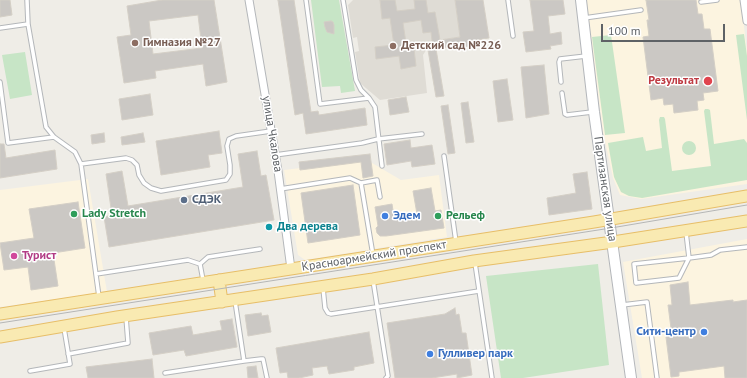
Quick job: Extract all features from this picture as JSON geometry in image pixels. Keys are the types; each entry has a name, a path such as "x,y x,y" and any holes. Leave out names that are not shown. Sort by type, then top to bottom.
{"main road":[{"name":"Партизанская улица","path":"581,0 594,112 622,305 630,378"},
{"name":"Красноармейский проспект","path":"0,314 610,219 747,196"},
{"name":"Красноармейский проспект","path":"0,337 126,316 373,279 474,261 612,242 747,221"},
{"path":"219,280 222,302"}],"street":[{"name":"улица Чкалова","path":"249,0 275,155 291,269"},
{"path":"744,0 747,21"}],"lane":[{"path":"27,0 28,24 46,127 54,137 75,152 81,164 100,299"},
{"path":"306,0 320,104 369,98"},
{"path":"343,0 356,80 361,90 375,107 382,166"},
{"path":"508,0 513,36"},
{"path":"701,2 717,0"},
{"path":"583,18 641,10"},
{"path":"0,28 28,24"},
{"path":"561,82 560,59 588,56"},
{"path":"0,82 8,143 54,137"},
{"path":"562,93 565,114 594,112"},
{"path":"81,164 126,158 132,160 137,165 139,175 144,183 151,188 161,191 226,180 230,174 227,146 229,139 236,136 271,130"},
{"path":"275,155 362,143 378,139 422,134"},
{"path":"444,156 456,243"},
{"path":"280,189 350,178 361,183 377,180 380,197"},
{"path":"361,183 373,256"},
{"path":"686,231 689,258 679,278 636,283 634,264 689,258 711,255 720,250 747,247"},
{"path":"200,264 208,256 260,249"},
{"path":"96,274 188,260 200,264"},
{"path":"474,261 492,378"},
{"path":"200,264 203,282"},
{"path":"373,279 388,376 386,378"},
{"path":"322,286 325,308 328,313 331,314 479,290"},
{"path":"234,300 244,361"},
{"path":"622,305 647,302 657,378"},
{"path":"68,354 128,343 126,316"},
{"path":"30,371 70,364 64,326"},
{"path":"165,373 260,358 263,360 267,378"}],"shaded area":[{"name":"Детский сад №226","path":"353,0 455,0 460,37 432,41 423,55 427,93 380,100 360,83 355,52 359,51 357,37 353,38 348,5"},
{"path":"586,0 741,0 747,52 747,184 641,199 620,195 613,178 603,132"},
{"path":"367,160 401,180 439,175 447,237 305,260 298,255 284,170"},
{"path":"88,179 107,292 0,307 0,190"},
{"path":"747,239 747,378 642,378 623,262"}],"green space":[{"path":"311,0 339,0 355,91 341,93 340,86 322,87"},
{"path":"744,34 747,56 747,120 736,35"},
{"path":"611,35 625,133 605,135 592,37"},
{"path":"25,52 32,95 10,99 2,55"},
{"path":"705,109 710,110 714,144 744,139 747,143 747,180 642,198 629,196 621,192 614,177 608,143 643,137 646,151 662,148 660,117 664,117 665,119 672,171 711,166 704,111"},
{"path":"686,141 692,141 696,145 696,151 692,155 686,155 682,151 682,145"},
{"path":"598,264 609,365 523,378 501,378 486,276"}],"building":[{"path":"0,0 10,0 12,15 0,17"},
{"name":"Гимназия №27","path":"162,0 214,0 227,82 206,86 203,64 155,71 156,78 124,83 117,37 131,35 127,6","holes":["198,15 202,48 153,54 149,21"]},
{"path":"278,0 294,0 311,112 318,111 319,115 365,108 367,125 306,134 303,113 295,115"},
{"path":"380,0 395,0 397,11 415,9 414,0 426,0 428,13 435,12 440,40 460,37 455,0 483,0 489,38 470,41 471,46 462,47 462,45 433,49 431,32 423,33 421,20 403,23 407,50 414,49 416,66 401,69 399,56 376,59 375,47 394,45 390,18 382,19"},
{"path":"530,0 563,0 565,14 548,16 550,34 561,32 562,44 550,46 551,49 526,52 523,32 534,31"},
{"path":"646,0 696,0 698,14 702,14 704,29 710,29 718,91 703,93 704,100 697,101 698,110 674,113 673,104 664,105 663,98 651,100 643,37 649,36 647,20 649,20"},
{"path":"331,21 334,25 334,34 327,32 325,27 324,22"},
{"path":"436,49 444,96 436,97 428,50"},
{"path":"544,65 549,114 526,118 521,67"},
{"path":"507,79 513,120 498,122 493,81"},
{"path":"150,94 153,115 122,120 119,99"},
{"path":"406,97 409,112 390,115 388,100"},
{"path":"468,102 474,142 466,143 461,103"},
{"path":"448,105 455,153 448,154 441,106"},
{"path":"219,131 222,153 208,155 210,167 161,175 156,141"},
{"path":"104,133 105,142 92,144 91,135"},
{"path":"143,133 145,142 122,145 121,137"},
{"path":"410,140 411,148 432,145 435,164 412,167 411,161 387,165 384,144"},
{"path":"0,144 4,144 6,158 55,150 57,169 0,178"},
{"path":"257,151 261,176 266,175 274,220 109,247 104,217 112,215 106,174 122,171 128,206 243,187 238,154"},
{"path":"370,154 373,176 363,178 361,162 300,170 299,162"},
{"path":"587,172 592,209 549,215 547,198 576,193 573,174"},
{"path":"353,185 360,235 308,243 301,193"},
{"path":"431,188 435,211 441,210 444,228 386,236 380,236 377,233 376,228 378,226 375,207 392,204 394,217 417,214 413,191"},
{"path":"78,202 85,248 53,253 58,286 31,290 28,267 4,270 0,243 34,238 29,209"},
{"name":"Сити-центр","path":"688,282 690,305 733,300 733,302 747,300 747,378 725,378 724,366 679,372 679,376 671,377 666,337 672,336 668,305 672,305 670,285"},
{"name":"Гулливер парк","path":"455,308 456,315 459,314 462,333 466,333 472,375 457,378 457,374 432,378 395,378 387,323 445,314"},
{"path":"261,313 262,316 268,315 271,332 248,336 245,315"},
{"path":"232,319 237,347 186,356 184,350 153,355 149,333 191,326 193,335 222,330 220,321"},
{"path":"369,332 374,363 354,367 354,370 329,374 327,366 312,368 313,375 299,378 288,378 287,372 280,373 276,348"},
{"path":"152,359 154,378 88,378 86,367"},
{"path":"256,366 258,378 248,378 247,367"}],"tram line":[{"path":"0,323 611,228 747,205"}],"place":[{"name":"Гимназия №27","path":"135,43"},
{"name":"Детский сад №226","path":"393,46"},
{"name":"Результат","path":"708,81"},
{"name":"СДЭК","path":"184,200"},
{"name":"Lady Stretch","path":"74,214"},
{"name":"Эдем","path":"385,216"},
{"name":"Рельеф","path":"438,216"},
{"name":"Два дерева","path":"269,227"},
{"name":"Турист","path":"14,256"},
{"name":"Сити-центр","path":"704,332"},
{"name":"Гулливер парк","path":"430,354"}]}
